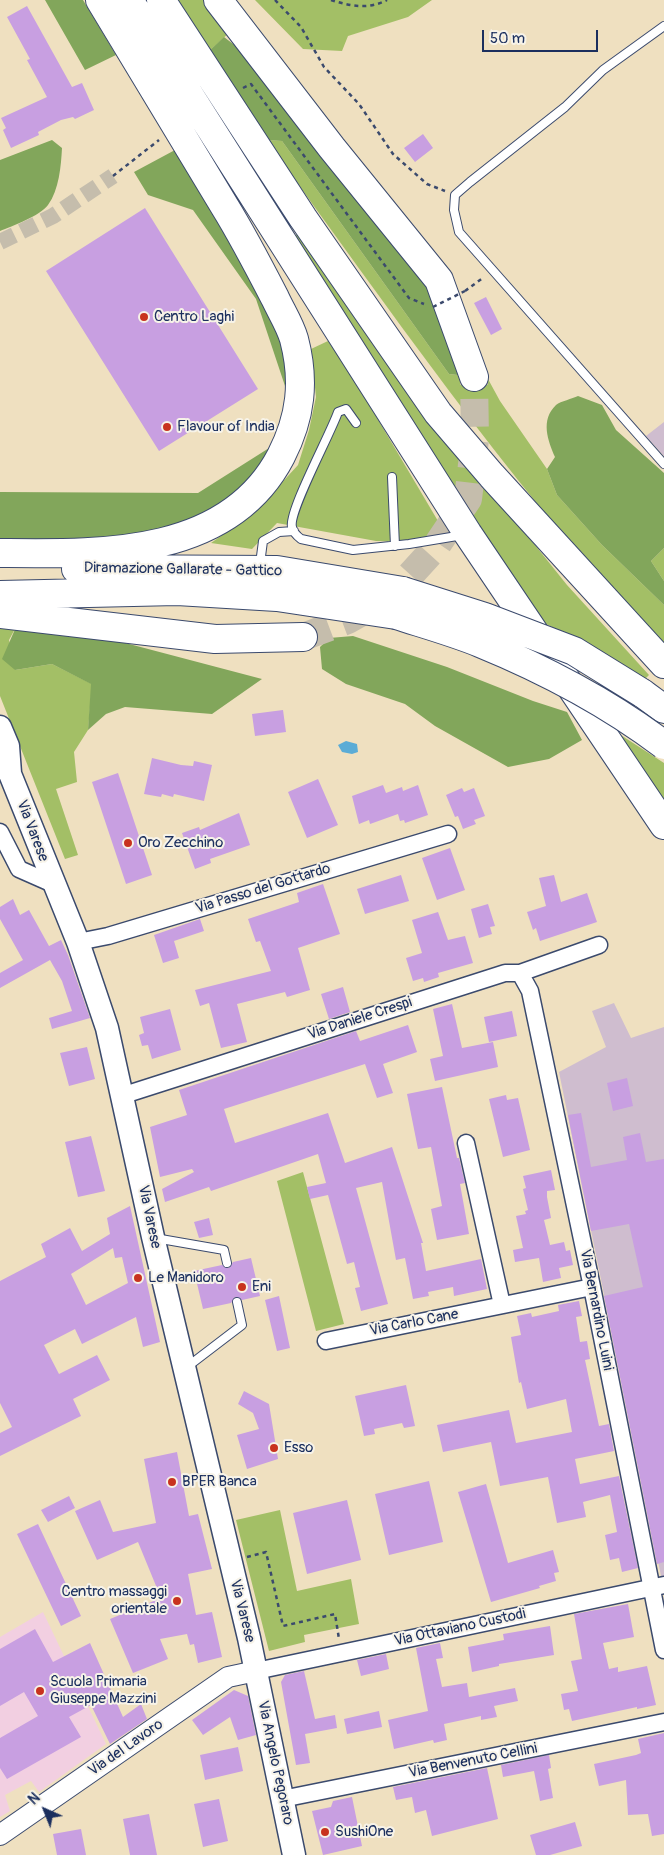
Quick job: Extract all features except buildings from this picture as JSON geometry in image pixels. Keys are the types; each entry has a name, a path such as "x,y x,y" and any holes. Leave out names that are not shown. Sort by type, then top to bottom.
{"highway":[{"path":"0,553 82,554 164,543 218,522 238,509 258,491 278,462 294,432 298,409 300,366 293,336 242,236 100,0"},
{"path":"129,0 468,534 664,825"},
{"path":"162,0 304,218 438,413 492,476 664,664"},
{"path":"218,0 332,148 439,280 474,377"},
{"name":"Diramazione Gallarate - Gattico","path":"0,568 277,570 400,603 485,618 574,651 642,693 664,709"},
{"name":"Diramazione Gallarate - Gattico","path":"0,595 177,591 400,603 479,642 566,681 627,717 664,745"},
{"path":"0,614 214,640 303,638"}],"main road":[{"name":"Via Varese","path":"0,727 8,746 5,765 78,942 108,1028 121,1096 153,1237 256,1671"},
{"name":"Via Angelo Pegoraro","path":"256,1671 294,1855"}],"street":[{"path":"0,832 19,869 53,884"},
{"name":"Via Passo del Gottardo","path":"78,942 117,933 448,834"},
{"name":"Via Daniele Crespi","path":"121,1096 505,973 520,973 599,945"},
{"name":"Via Bernardino Luini","path":"520,973 530,991 592,1287 658,1586 664,1650"},
{"path":"466,1143 502,1305"},
{"name":"Via Carlo Cane","path":"326,1341 592,1287"},
{"name":"Via Ottaviano Custodi","path":"256,1671 658,1586"},
{"name":"Via del Lavoro","path":"0,1834 228,1677 256,1671"},
{"name":"Via Benvenuto Cellini","path":"282,1799 664,1722"}],"lane":[{"path":"664,26 603,70 565,108 455,195 454,210 459,232 624,421 664,464"},
{"path":"356,423 346,409 338,412 331,432 296,506 291,526 301,539 352,550 395,546 468,534"},
{"path":"392,477 395,546"},
{"path":"260,564 264,541 279,532 294,531"},
{"path":"153,1237 224,1250 227,1263"},
{"path":"184,1370 242,1325 236,1302"}],"path":[{"path":"275,0 301,27 324,67 359,104 393,154 427,184 455,195"},
{"path":"331,0 349,6 375,6 387,0"},
{"path":"237,92 250,84 409,298 433,307 465,291 492,271"},
{"path":"113,176 159,140"},
{"path":"230,1562 266,1552 283,1626 335,1614 341,1653"}],"shaded area":[{"path":"664,422 664,456 646,436"},
{"path":"614,1003 631,1038 664,1027 664,1576 661,1576 559,1072 606,1047 592,1011"},
{"name":"Scuola Primaria Giuseppe Mazzini","path":"43,1612 106,1744 39,1792 31,1781 5,1795 10,1811 0,1817 0,1637"}],"green space":[{"path":"45,0 83,0 116,55 85,70"},
{"path":"175,0 205,0 230,32 208,52"},
{"path":"255,0 432,0 408,17 348,36 342,51 303,49"},
{"path":"224,37 250,57 427,280 466,376 449,374 282,141 268,140 208,52"},
{"path":"52,140 62,148 59,178 52,199 39,213 0,231 0,160"},
{"path":"268,140 282,141 449,374 488,379 500,401 547,469 557,495 602,545 664,605 664,650 564,537 471,419 381,299"},
{"path":"175,150 267,299 288,348 286,389 256,299 193,210 148,195 134,172"},
{"path":"299,233 403,380 567,585 649,675 643,681 595,650 537,619 292,238"},
{"path":"328,341 354,379 451,543 376,541 277,523 252,549 211,543 255,512 298,465 309,430 316,397 311,349"},
{"path":"578,396 602,405 616,430 664,473 664,548 651,561 664,581 664,605 602,545 557,495 547,469 555,457 548,437 548,417 556,405"},
{"path":"277,443 270,465 230,502 189,524 138,535 0,542 0,492 198,493"},
{"path":"664,548 664,581 651,561"},
{"path":"0,623 16,627 9,640 15,670 52,664 92,684 88,730 74,752 77,782 56,789 78,855 65,859 0,696"},
{"path":"16,627 114,640 262,679 212,714 125,707 106,714 88,730 91,684 52,664 15,670 2,659"},
{"path":"353,636 447,667 533,701 567,712 582,740 549,759 508,767 435,726 405,704 346,684 322,669 320,647 329,638"},
{"path":"613,730 664,763 664,806"},
{"path":"303,1172 344,1324 316,1331 277,1181"},
{"path":"280,1510 297,1591 351,1579 359,1624 304,1635 305,1642 269,1651 236,1520"}],"water":[{"path":"346,741 357,744 358,752 352,754 342,752 338,745"}],"tunnel":[{"path":"0,242 53,216 113,176"},
{"path":"303,637 348,620 393,594 435,548 468,499 475,439 474,377"}],"place":[{"name":"Centro Laghi","path":"144,317"},
{"name":"Flavour of India","path":"167,427"},
{"name":"Oro Zecchino","path":"128,843"},
{"name":"Le Manidoro","path":"138,1278"},
{"name":"Eni","path":"242,1287"},
{"name":"Esso","path":"274,1448"},
{"name":"BPER Banca","path":"172,1482"},
{"name":"Centro massaggi orientale","path":"177,1601"},
{"name":"Scuola Primaria Giuseppe Mazzini","path":"40,1691"},
{"name":"SushiOne","path":"325,1832"}]}
